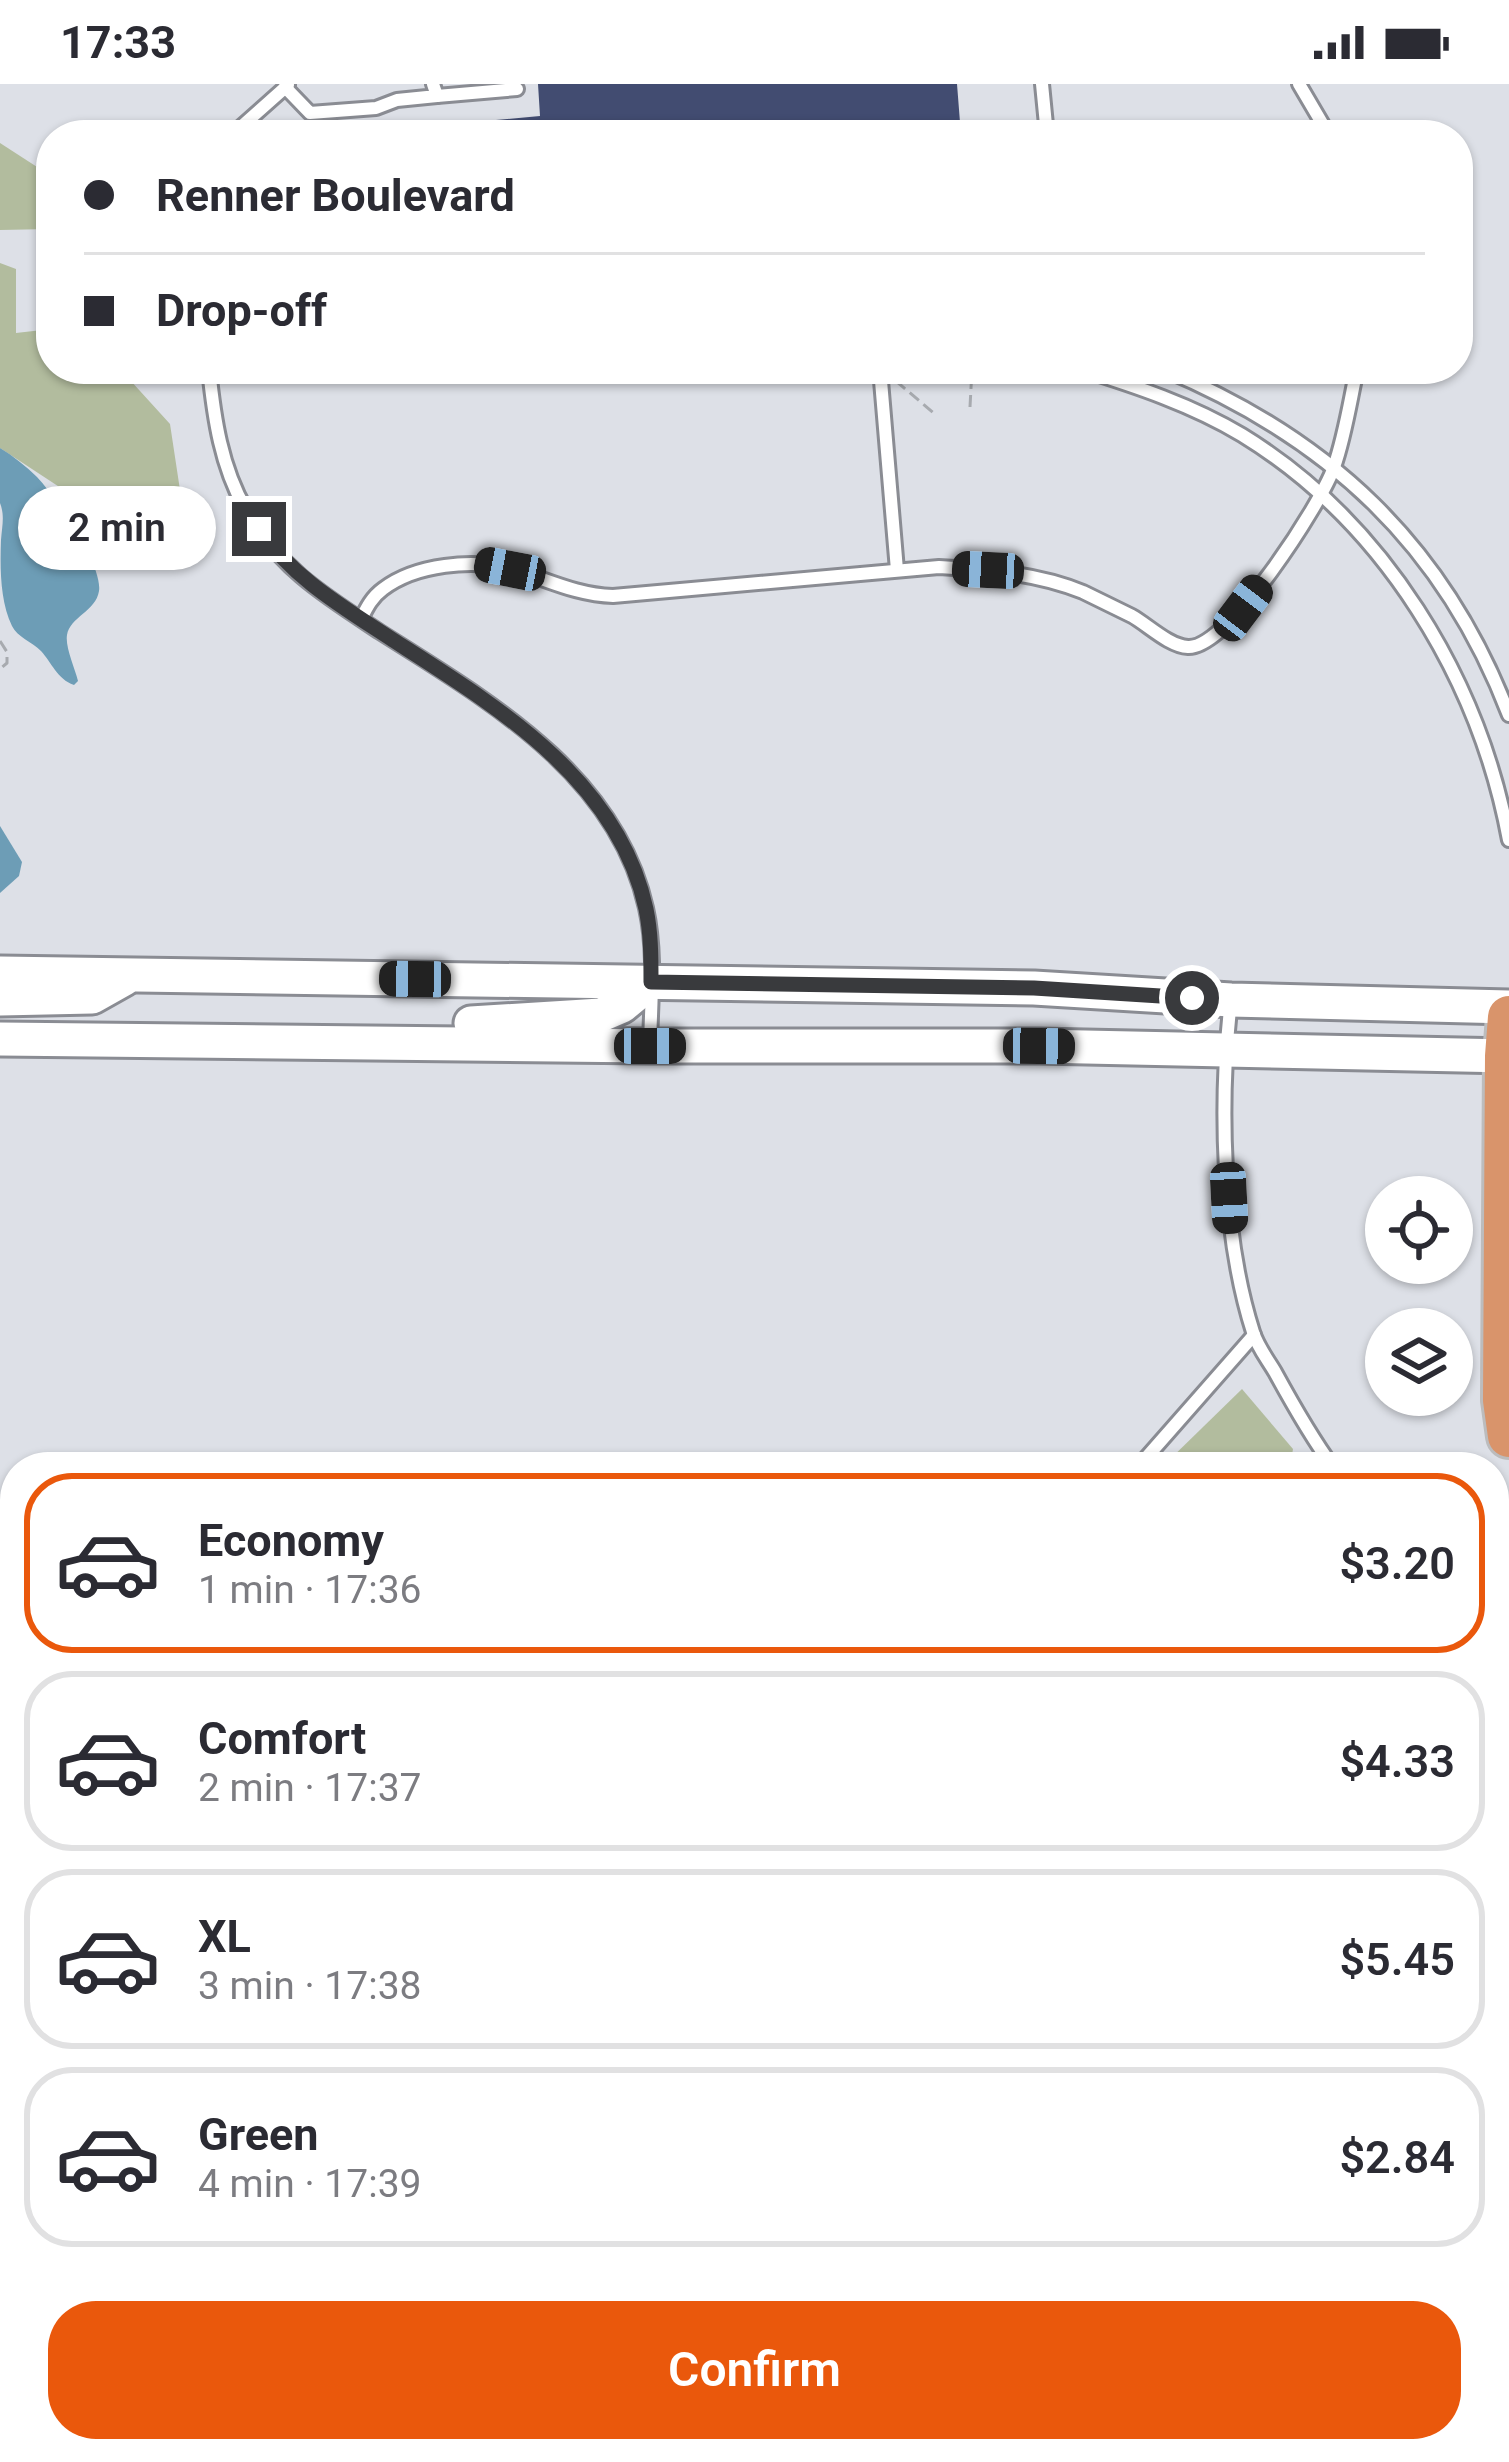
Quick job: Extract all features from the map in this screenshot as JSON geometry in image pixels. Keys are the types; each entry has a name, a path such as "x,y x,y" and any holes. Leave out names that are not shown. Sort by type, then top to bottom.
{"highway":[{"path":"1508,1043 1504,1400 1509,1436"}],"main road":[{"path":"0,973 1034,988 1231,1000 1509,1006"},
{"path":"0,999 92,997 131,975"},
{"path":"260,1041 389,1027 601,1015 622,1006 651,982"},
{"path":"0,1039 1225,1050 1508,1043"}],"lane":[{"path":"1042,84 1046,120"},
{"path":"1298,84 1319,120"},
{"path":"252,120 287,86 310,113 376,108 435,90 517,89"},
{"path":"211,384 226,464 244,508 274,550 333,603 500,709 552,752 598,806 630,858 646,907 651,946 650,1046"},
{"path":"882,384 897,570"},
{"path":"1123,384 1189,407 1242,436 1297,474 1362,538 1397,580 1459,680 1488,751 1509,840"},
{"path":"1199,384 1275,426 1369,497 1452,598 1492,670 1509,715"},
{"path":"361,619 370,600 386,586 448,566 485,564 566,589 613,596 956,568 1030,576 1079,591 1180,646 1192,648 1217,636 1243,608 1320,496 1334,467 1353,384"},
{"path":"1231,1000 1225,1050 1225,1126 1232,1234 1254,1336 1322,1452"},
{"path":"1151,1452 1254,1336"}],"path":[{"path":"899,384 936,415"},
{"path":"970,407 971,384"},
{"path":"0,641 7,663 0,669"}],"green space":[{"path":"0,143 36,166 36,229 0,230"},
{"path":"0,263 16,269 16,333 36,331 36,384 134,384 170,424 185,523 134,536 0,448"},
{"path":"1242,1389 1293,1449 1292,1452 1177,1452"}],"water":[{"path":"0,448 33,473 55,499 94,565 97,598 67,635 78,681 74,685 17,633 8,616 1,573"},
{"path":"0,826 22,862 19,876 0,893"}],"building":[{"path":"538,84 957,84 960,120 496,120 540,116"}],"route":[{"path":"259,529 306,582 333,603 500,709 552,752 598,806 630,858 646,907 651,982 1034,988 1192,998"}]}
